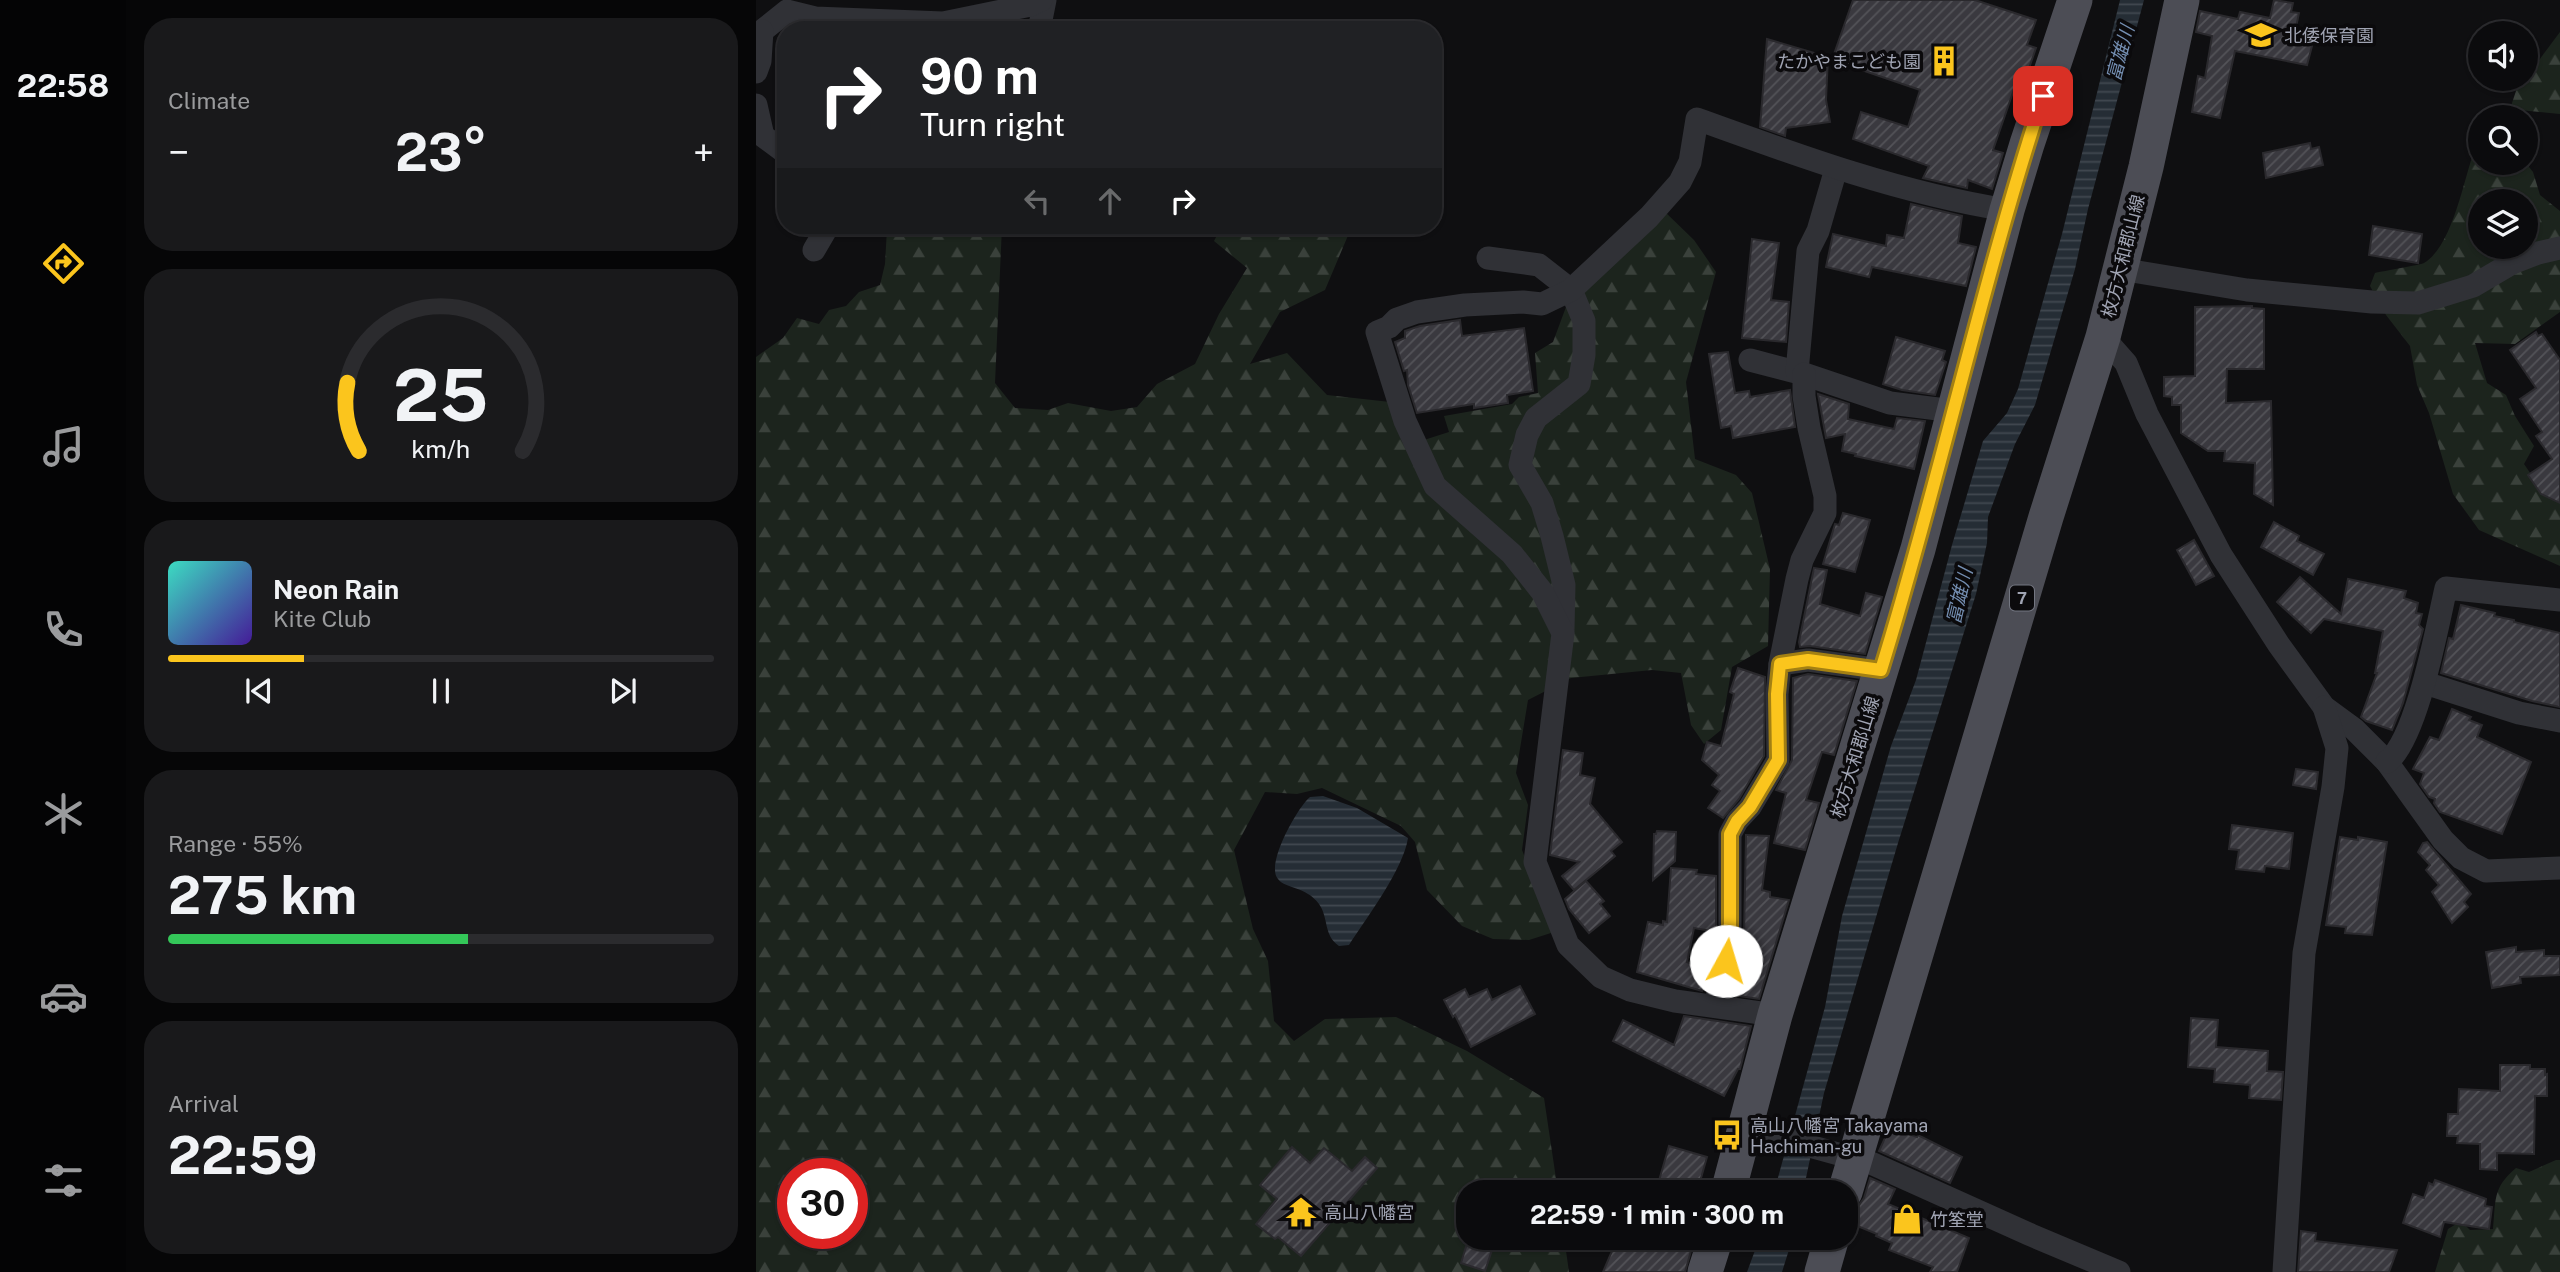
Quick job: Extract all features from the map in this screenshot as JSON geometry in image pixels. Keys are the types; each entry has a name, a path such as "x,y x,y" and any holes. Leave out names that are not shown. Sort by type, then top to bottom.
{"main road":[{"name":"枚方大和郡山線","path":"1733,1180 1753,1130 1776,1015 1918,548 2007,210 2075,0"},
{"name":"枚方大和郡山線","path":"1846,1180 1849,1158 2103,337 2146,167 2182,0"},
{"path":"1705,1272 1712,1250"},
{"path":"1822,1272 1828,1250"}],"street":[{"path":"953,21 1031,5 1043,0 1041,21"},
{"path":"756,72 760,61 759,32 788,6 815,18 892,21"},
{"path":"756,105 763,136 777,146"},
{"path":"1563,633 1543,593 1512,554 1435,486 1405,421 1377,332 1389,327 1396,319 1418,312 1465,305 1523,302 1542,304 1571,290 1649,217 1680,182 1690,162 1697,119 1836,169 1972,205 2007,210"},
{"path":"1715,1006 1730,940 1730,834 1778,760 1777,694 1780,664 1802,560 1825,513 1825,496 1800,373 1808,251 1818,232 1836,169"},
{"path":"814,250 823,235"},
{"path":"2120,269 2247,290 2372,302 2418,303 2473,286 2512,263 2560,248"},
{"path":"1488,258 1539,265 1571,290 1584,321 1584,355 1579,384 1536,418 1527,435 1520,466 1542,503 1564,585 1563,633 1535,862 1568,945 1601,977 1630,990 1675,1001 1776,1015"},
{"path":"2103,337 2126,363 2147,414 2221,555 2278,645 2324,707 2354,729 2387,762 2443,840 2461,858 2486,871 2560,867"},
{"path":"1750,360 1800,373 1890,403 1954,411"},
{"path":"2387,762 2398,754 2425,683 2446,587 2560,600"},
{"path":"1780,664 1808,660 1881,670"},
{"path":"2425,683 2519,713 2560,721"},
{"path":"2284,1272 2304,953 2333,787 2337,748 2324,707"},
{"path":"1753,1130 1871,1163 2119,1272"}],"green space":[{"path":"2560,32 2560,114 2538,112 2538,105 2511,105 2516,91 2538,91 2538,62"},
{"path":"2468,171 2468,175 2534,175 2540,195 2560,211 2560,312 2515,344 2475,343 2487,383 2506,395 2515,416 2534,446 2524,464 2539,486 2560,500 2560,566 2479,530 2453,494 2429,413 2417,385 2410,346 2386,315 2370,286 2375,273 2424,263 2443,241 2457,208"},
{"path":"1664,211 1694,240 1716,272 1686,382 1695,459 1736,475 1752,493 1770,569 1768,646 1732,667 1721,730 1704,744 1691,725 1681,673 1652,670 1571,678 1528,700 1516,773 1528,805 1522,850 1554,932 1529,940 1493,939 1462,926 1427,890 1415,842 1401,826 1322,788 1297,794 1265,792 1234,850 1253,929 1268,961 1274,1021 1294,1041 1325,1019 1396,1017 1467,1051 1544,1098 1556,1180 1456,1180 1456,1250 1566,1250 1569,1272 756,1272 756,357 783,338 797,318 819,324 829,310 846,306 859,292 880,285 885,264 887,235 1002,235 995,383 1015,408 1048,410 1068,403 1111,411 1137,407 1157,384 1195,364 1219,314 1247,268 1214,241 1217,235 1348,235 1325,290 1280,312 1250,364 1287,353 1327,395 1390,402 1424,440 1449,432 1444,416 1512,404 1519,397 1538,393 1535,353 1553,342 1566,307"},
{"path":"2560,1160 2560,1272 2435,1272 2448,1229 2461,1221 2470,1230 2493,1229 2495,1203 2499,1189 2508,1175 2516,1168 2529,1172"}],"water":[{"name":"富雄川","path":"2120,0 2144,0 2088,209 2075,269 2035,405 2015,444 1988,517 1987,543 1976,594 1824,1093 1806,1180 1777,1180 1825,1007 1842,916 1891,746 1916,680 1983,441 2007,413 2018,389 2062,234"},
{"path":"1323,796 1357,808 1408,838 1392,879 1349,945 1339,946 1334,942 1328,932 1322,909 1314,898 1281,882 1275,872 1279,850 1298,812 1310,797"},
{"path":"1755,1250 1789,1250 1782,1272 1747,1272"}],"building":[{"name":"たかやまこども園","path":"1853,0 1975,0 2036,20 2027,45 2036,48 2027,74 2020,72 1993,150 2003,153 1992,189 1968,180 1967,188 1923,178 1929,166 1853,139 1861,112 1908,127 1920,90 1832,60"},
{"path":"2274,0 2293,3 2291,12 2299,13 2295,32 2307,34 2312,46 2307,65 2235,51 2220,118 2192,112 2198,76 2205,78 2212,36 2196,32 2200,11 2238,19 2240,12 2270,18"},
{"path":"1767,39 1828,57 1826,100 1830,122 1786,128 1785,136 1760,127"},
{"path":"2310,143 2311,149 2319,147 2323,165 2266,178 2263,153"},
{"path":"1911,204 1962,216 1958,243 1976,247 1966,286 1872,267 1869,277 1826,267 1833,234 1886,246 1887,235 1904,238"},
{"path":"2373,226 2422,234 2418,263 2369,255"},
{"path":"1752,239 1779,243 1771,300 1789,302 1786,342 1742,338"},
{"path":"2252,306 2264,309 2264,369 2227,369 2226,403 2271,401 2273,505 2254,494 2255,463 2224,461 2225,451 2208,451 2181,433 2181,405 2172,405 2172,397 2164,396 2164,377 2195,376 2195,307"},
{"path":"1460,320 1462,336 1524,328 1533,391 1507,395 1508,403 1474,408 1474,404 1417,413 1408,385 1407,370 1404,371 1395,342 1405,338 1405,331"},
{"path":"2536,332 2538,336 2542,334 2560,360 2560,503 2541,494 2528,475 2552,459 2536,436 2542,432 2520,399 2536,388 2510,350"},
{"path":"1896,337 1945,351 1942,360 1946,362 1935,395 1883,384"},
{"path":"1728,352 1735,393 1749,391 1750,397 1790,390 1795,427 1733,438 1731,426 1721,428 1709,354"},
{"path":"1818,394 1849,404 1848,419 1894,429 1897,418 1925,421 1914,469 1842,451 1845,434 1826,438"},
{"path":"1843,513 1870,520 1855,572 1823,564 1835,524 1839,525"},
{"path":"2274,522 2299,536 2297,541 2324,554 2313,575 2261,547"},
{"path":"2194,540 2214,576 2196,585 2177,550"},
{"path":"1814,568 1827,570 1820,604 1860,616 1866,593 1882,597 1865,654 1800,647"},
{"path":"2300,577 2341,614 2348,579 2406,591 2404,598 2418,603 2416,613 2422,614 2419,625 2423,629 2403,703 2392,730 2361,717 2377,673 2383,631 2324,619 2311,633 2277,602"},
{"path":"2461,605 2560,633 2560,707 2441,673 2449,638 2453,639"},
{"path":"1738,668 1765,677 1764,756 1739,799 1723,818 1708,808 1720,791 1712,785 1719,775 1702,760 1707,742 1721,746 1734,694 1730,692"},
{"path":"1808,674 1857,681 1834,755 1822,752 1806,800 1819,803 1805,850 1774,843 1786,793 1776,790 1792,760 1793,678"},
{"path":"2452,709 2482,725 2477,737 2531,762 2502,834 2440,812 2434,803 2435,799 2429,797 2420,784 2424,773 2413,769 2430,737 2439,740"},
{"path":"1563,750 1583,753 1580,775 1595,778 1590,804 1622,842 1611,851 1615,856 1574,890 1562,876 1579,862 1550,855"},
{"path":"2296,769 2318,772 2316,789 2293,785"},
{"path":"2232,825 2293,833 2289,869 2265,866 2264,872 2236,869 2239,850 2229,849"},
{"path":"1657,831 1676,832 1675,861 1653,880 1654,834"},
{"path":"1746,835 1769,836 1762,890 1770,892 1770,897 1789,900 1759,999 1739,996 1741,987 1745,988 1755,954 1745,952 1748,936 1744,936"},
{"path":"2340,837 2387,842 2372,935 2345,933 2346,927 2326,925"},
{"path":"2427,842 2471,894 2464,902 2468,907 2452,923 2432,892 2439,885 2426,870 2430,865 2418,852 2423,843"},
{"path":"1671,868 1697,870 1696,874 1716,876 1716,932 1694,928 1687,962 1707,969 1702,991 1637,972 1648,922 1663,925 1663,921 1667,922"},
{"path":"1586,881 1604,901 1600,904 1610,916 1589,933 1569,909 1565,899"},
{"path":"2516,947 2516,952 2544,950 2544,956 2560,956 2560,975 2520,977 2521,983 2492,988 2486,952"},
{"path":"1520,986 1535,1014 1471,1047 1444,1000 1465,989 1469,997 1487,989 1492,1000"},
{"path":"1684,1016 1751,1026 1740,1069 1724,1096 1613,1041 1623,1020 1674,1045"},
{"path":"2191,1018 2218,1020 2216,1047 2268,1051 2267,1071 2283,1072 2281,1100 2249,1098 2250,1085 2214,1082 2215,1069 2188,1067"},
{"path":"2500,1065 2530,1065 2530,1069 2545,1069 2547,1096 2535,1096 2534,1154 2497,1153 2497,1170 2480,1169 2480,1144 2457,1143 2458,1136 2447,1136 2448,1114 2458,1114 2459,1089 2500,1091"},
{"path":"1890,1127 1917,1137 1918,1135 1962,1157 1950,1183 1879,1151"},
{"path":"1669,1146 1707,1157 1700,1180 1659,1180"},
{"path":"1292,1147 1310,1163 1324,1148 1352,1171 1365,1157 1377,1168 1301,1256 1278,1237 1275,1239 1256,1224 1277,1199 1260,1185"},
{"path":"1870,1178 1895,1189 1888,1204 1969,1238 1957,1272 1930,1272 1933,1267 1889,1250 1892,1243 1858,1226 1858,1207 1864,1198"},
{"path":"2435,1180 2486,1199 2485,1206 2492,1207 2489,1229 2444,1222 2440,1237 2403,1223 2413,1194 2424,1198 2429,1183 2433,1185"},
{"path":"2301,1231 2316,1233 2315,1241 2397,1250 2389,1272 2298,1272"},
{"path":"1465,1250 1492,1250 1485,1271 1461,1263"},
{"path":"1612,1250 1691,1250 1685,1272 1603,1272"}],"place":[{"name":"北倭保育園","path":"2261,35"},
{"name":"たかやまこども園","path":"1944,61"},
{"name":"高山八幡宮 Takayama Hachiman-gu","path":"1727,1135"},
{"name":"高山八幡宮","path":"1301,1212"},
{"name":"竹筌堂","path":"1907,1219"}],"route":[{"path":"1726,961 1730,940 1730,834 1778,760 1777,694 1780,664 1808,660 1881,670 1918,548 2007,210 2043,96"}]}
